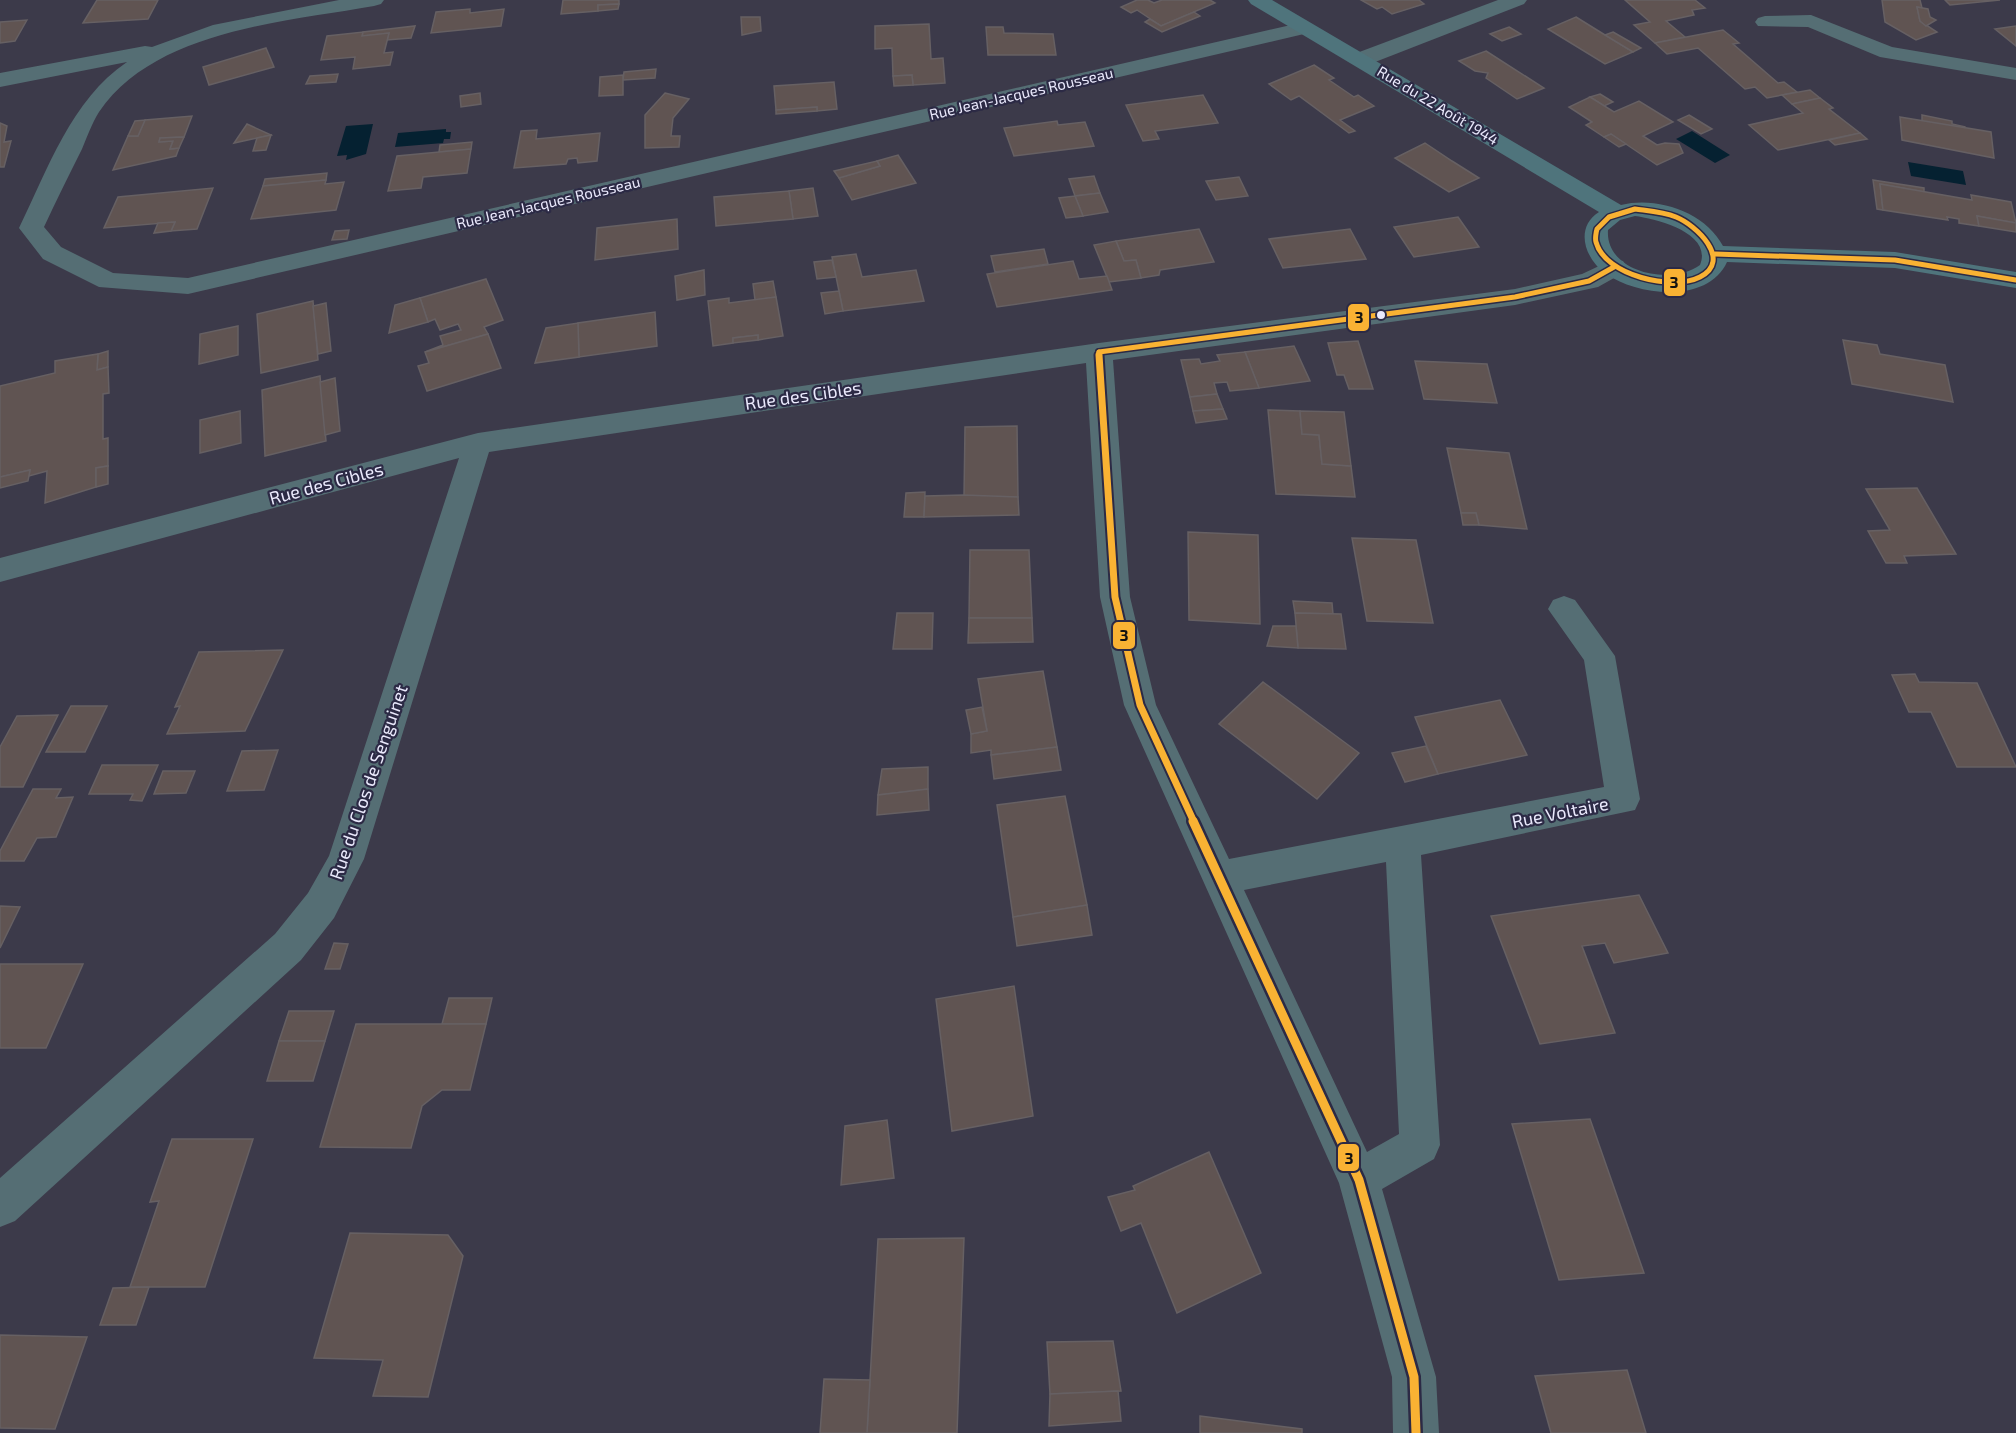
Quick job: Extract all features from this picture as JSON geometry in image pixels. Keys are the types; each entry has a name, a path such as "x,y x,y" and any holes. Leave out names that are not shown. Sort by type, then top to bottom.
{"street":[{"name":"Rue Jean-Jacques Rousseau","path":"374,0 207,33 165,48 134,64 109,85 91,107 31,228 52,253 108,281 188,285 1304,28"},
{"name":"Rue du 22 Août 1944","path":"1258,0 1362,59 1616,212"},
{"path":"1362,59 1517,0"},
{"path":"1765,21 1811,21 1887,53 2016,74"},
{"name":"Rue Jean-Jacques Rousseau","path":"0,80 165,48"},
{"path":"1635,209 1657,211 1678,218 1696,228 1709,240 1716,254 1715,264 1708,273 1696,280 1681,283 1645,280 1614,267 1601,252 1595,239 1596,228 1616,212 1635,209"},
{"path":"1716,254 1895,260 2016,280"},
{"name":"Rue des Cibles","path":"0,570 478,443 1100,352 1515,297 1589,281 1614,267"},
{"path":"1100,352 1115,597 1140,705 1359,1180 1414,1377 1416,1433"},
{"name":"Rue du Clos de Senguinet","path":"0,1206 288,947 307,927 331,891 346,859 478,443"},
{"name":"Rue Voltaire","path":"1220,878 1623,800 1599,656 1564,609"},
{"path":"1359,1180 1420,1145 1403,842"}],"water":[{"path":"373,124 366,154 346,160 347,155 337,156 346,126"},
{"path":"446,129 446,132 451,132 450,139 444,139 443,143 395,147 398,133"},
{"path":"1692,131 1730,155 1715,163 1676,139"},
{"path":"1908,162 1963,171 1966,185 1911,176"}],"building":[{"path":"97,0 158,0 148,19 83,23"},
{"path":"563,0 619,0 619,4 598,5 598,11 561,14"},
{"path":"1137,0 1148,0 1154,3 1162,0 1210,0 1215,3 1161,26 1137,10 1131,13 1121,7"},
{"path":"1361,0 1419,0 1424,4 1392,14 1382,7 1377,9"},
{"path":"1625,0 1695,0 1705,8 1692,10 1694,15 1666,21 1685,37 1655,43 1634,25 1650,22"},
{"path":"1882,0 1920,0 1922,8 1917,7 1920,21 1937,32 1916,40 1885,22"},
{"path":"1945,0 2000,0 1950,5"},
{"path":"619,4 618,9 598,11 598,5"},
{"path":"1917,7 1928,9 1930,17 1936,20 1926,26 1920,21"},
{"path":"470,9 470,13 504,9 501,26 431,33 436,12"},
{"path":"1194,12 1200,16 1162,32 1145,22 1150,19 1161,26"},
{"path":"741,17 760,17 761,31 742,35"},
{"path":"1576,17 1633,52 1605,64 1548,29"},
{"path":"27,20 15,41 0,43 0,22"},
{"path":"929,24 931,59 943,58 945,83 913,85 912,75 893,76 892,48 875,49 875,26"},
{"path":"415,26 411,38 387,40 389,33 362,36 363,32"},
{"path":"2016,26 2016,46 1995,29"},
{"path":"986,27 1003,27 1004,33 1053,34 1056,55 988,55"},
{"path":"1509,27 1521,34 1502,41 1490,34"},
{"path":"1723,30 1739,43 1733,44 1778,83 1784,82 1797,92 1767,98 1755,87 1745,89 1698,48 1667,54 1655,43"},
{"path":"363,32 362,36 389,33 384,53 393,52 390,65 353,69 355,57 321,60 327,36"},
{"path":"1613,32 1641,48 1633,52 1605,35"},
{"path":"266,48 274,67 209,85 203,67"},
{"path":"1486,51 1544,88 1517,99 1486,78 1488,73 1475,71 1459,61"},
{"path":"1314,65 1334,78 1329,80 1354,97 1358,95 1374,106 1340,120 1355,131 1349,133 1299,96 1291,100 1269,84"},
{"path":"656,69 655,78 623,80 624,72"},
{"path":"338,74 336,82 306,84 310,76"},
{"path":"623,75 623,95 599,96 600,77"},
{"path":"912,75 913,85 894,86 893,76"},
{"path":"834,82 837,109 817,111 817,107 776,110 774,86"},
{"path":"1810,90 1820,98 1792,104 1782,95"},
{"path":"480,93 481,104 461,107 460,96"},
{"path":"665,93 689,99 673,118 671,136 680,136 679,147 645,148 645,115"},
{"path":"1600,94 1613,102 1604,106 1590,97"},
{"path":"1203,95 1218,123 1155,131 1159,139 1143,141 1126,105"},
{"path":"1590,97 1614,112 1639,101 1673,122 1643,136 1657,145 1679,144 1683,153 1657,165 1611,134 1604,137 1586,125 1592,122 1569,107"},
{"path":"1820,98 1833,108 1829,109 1860,133 1778,150 1749,125 1803,113 1792,104"},
{"path":"817,107 817,111 776,114 776,110"},
{"path":"1689,115 1712,129 1701,134 1678,120"},
{"path":"1922,115 1952,121 1952,124 1965,127 1966,130 1922,122"},
{"path":"192,116 184,137 160,138 159,142 173,141 170,149 179,148 176,156 113,170 128,136 138,136 145,120"},
{"path":"1900,117 1991,132 1994,158 1902,140"},
{"path":"145,120 138,136 128,136 135,121"},
{"path":"1057,121 1058,125 1085,122 1094,146 1014,156 1004,128"},
{"path":"0,123 7,126 4,142 11,141 4,167 0,167"},
{"path":"247,124 271,135 234,143"},
{"path":"537,130 536,139 600,133 597,161 578,163 577,158 568,159 566,164 514,168 521,131"},
{"path":"1860,133 1867,139 1835,145 1829,140"},
{"path":"1611,134 1626,144 1619,147 1604,137"},
{"path":"271,135 266,150 253,151 257,138"},
{"path":"184,137 179,148 170,149 173,141 159,142 160,138"},
{"path":"472,142 471,149 439,152 440,145"},
{"path":"1425,143 1479,178 1449,192 1395,158"},
{"path":"471,149 467,173 423,177 421,188 388,191 397,156"},
{"path":"898,155 916,183 852,200 839,178 880,166 877,161"},
{"path":"877,161 880,166 839,178 834,171"},
{"path":"327,173 326,180 263,186 265,179"},
{"path":"1094,176 1100,193 1075,196 1069,179"},
{"path":"1239,177 1248,196 1216,200 1206,181"},
{"path":"326,180 325,184 344,182 336,210 251,219 263,186"},
{"path":"1873,180 1924,188 1924,192 1880,184 1883,210 1877,209"},
{"path":"1880,184 1972,200 1971,195 2011,202 2016,223 1977,216 1979,226 1959,223 1959,219 1947,217 1948,220 1883,210"},
{"path":"213,188 197,229 171,231 175,222 104,228 118,197"},
{"path":"813,188 818,216 793,219 789,191"},
{"path":"789,191 793,219 716,226 714,197"},
{"path":"1100,193 1108,212 1083,216 1075,196"},
{"path":"1075,196 1083,216 1066,218 1059,198"},
{"path":"1977,216 2016,223 2016,232 1979,226"},
{"path":"1458,217 1479,247 1414,257 1394,227"},
{"path":"677,219 678,249 595,260 597,228"},
{"path":"175,222 171,231 154,233 158,223"},
{"path":"1199,229 1214,262 1160,270 1159,275 1141,278 1136,260 1124,261 1116,241"},
{"path":"1350,229 1366,259 1283,268 1269,239"},
{"path":"349,230 347,239 332,240 335,231"},
{"path":"1116,241 1124,261 1136,260 1141,278 1109,282 1094,245"},
{"path":"1044,249 1048,264 995,272 991,256"},
{"path":"856,254 862,277 916,270 924,301 843,311 832,257"},
{"path":"832,260 836,277 817,279 814,262"},
{"path":"1073,261 1079,279 1107,276 1112,290 997,307 987,274"},
{"path":"704,270 705,295 677,300 675,276"},
{"path":"486,279 503,320 484,327 488,334 425,352 443,345 440,336 461,330 458,324 440,330 435,319 428,322 420,298"},
{"path":"773,281 776,297 755,300 753,284"},
{"path":"839,291 843,311 825,314 821,293"},
{"path":"776,297 783,336 758,340 758,335 733,338 733,343 713,346 708,301 729,298 729,303"},
{"path":"420,298 428,322 389,333 395,305"},
{"path":"313,301 318,360 261,373 257,314"},
{"path":"326,303 331,351 318,354 313,306"},
{"path":"655,312 657,346 579,357 578,323"},
{"path":"578,323 579,357 535,363 546,328"},
{"path":"238,326 238,355 199,364 200,334"},
{"path":"488,334 501,368 427,391 418,366 429,363 425,352"},
{"path":"758,335 758,340 733,343 733,338"},
{"path":"1843,340 1877,345 1880,354 1945,365 1953,402 1852,384"},
{"path":"1358,341 1373,389 1349,389 1344,375 1337,375 1328,343"},
{"path":"1294,346 1310,381 1259,388 1245,352"},
{"path":"108,351 108,367 97,370 98,354"},
{"path":"1245,352 1259,388 1230,391 1227,382 1214,383 1217,394 1190,397 1181,360 1199,359 1201,364 1220,361 1217,355"},
{"path":"98,354 97,370 108,367 109,393 103,394 103,439 108,438 108,466 96,468 96,487 45,503 47,471 29,476 30,470 0,477 0,386 55,373 55,361"},
{"path":"1415,361 1487,364 1497,403 1424,399"},
{"path":"320,376 326,441 265,456 262,390"},
{"path":"335,378 340,431 325,435 320,382"},
{"path":"1217,394 1223,409 1193,411 1190,397"},
{"path":"1223,409 1227,419 1196,423 1193,411"},
{"path":"1268,410 1300,411 1302,434 1319,435 1322,464 1351,466 1355,497 1276,494"},
{"path":"240,411 241,443 200,453 200,420"},
{"path":"1300,411 1344,412 1351,466 1322,464 1319,435 1302,434"},
{"path":"1017,426 1018,497 964,497 965,427"},
{"path":"1447,448 1509,453 1527,529 1479,525 1476,513 1461,513"},
{"path":"108,466 108,484 96,487 96,468"},
{"path":"30,470 28,481 0,488 0,477"},
{"path":"1917,488 1956,554 1904,556 1907,563 1886,563 1868,531 1890,530 1866,489"},
{"path":"925,492 924,517 904,517 906,493"},
{"path":"925,496 1018,497 1019,515 924,517"},
{"path":"1461,513 1476,513 1479,525 1463,525"},
{"path":"1188,532 1258,535 1260,624 1189,620"},
{"path":"1352,538 1416,540 1433,623 1367,621"},
{"path":"970,550 1029,550 1032,618 969,618"},
{"path":"1293,601 1332,603 1333,614 1295,613"},
{"path":"897,613 933,613 932,649 893,649"},
{"path":"1295,613 1341,614 1346,649 1298,648"},
{"path":"969,618 1032,618 1033,642 968,643"},
{"path":"1273,626 1296,626 1298,648 1267,646"},
{"path":"283,650 245,731 167,734 180,706 175,707 199,652"},
{"path":"1043,671 1057,747 991,755 991,750 971,753 971,734 987,731 978,679"},
{"path":"1915,674 1919,682 1977,683 2016,767 1957,767 1931,712 1909,712 1892,675"},
{"path":"1263,682 1359,753 1317,799 1219,724"},
{"path":"1500,700 1527,755 1438,774 1415,717"},
{"path":"71,706 107,706 85,752 46,752"},
{"path":"982,707 987,731 971,734 966,710"},
{"path":"58,715 23,787 0,787 0,747 17,716"},
{"path":"1426,746 1438,774 1405,782 1392,753"},
{"path":"1057,747 1061,770 994,779 991,755"},
{"path":"278,750 264,790 227,791 242,751"},
{"path":"102,765 158,765 142,801 130,800 133,794 89,794"},
{"path":"928,767 928,789 878,795 882,769"},
{"path":"163,771 195,771 186,793 154,794"},
{"path":"33,789 61,789 56,798 73,797 56,837 37,838 24,861 0,861 0,851"},
{"path":"928,789 929,810 877,815 878,795"},
{"path":"1065,796 1087,905 1013,917 997,805"},
{"path":"1639,895 1668,953 1614,963 1605,943 1582,946 1615,1033 1540,1044 1491,916"},
{"path":"1087,905 1092,935 1017,946 1013,917"},
{"path":"0,906 20,907 0,948"},
{"path":"334,943 348,944 340,969 325,969"},
{"path":"0,964 83,964 46,1048 0,1048"},
{"path":"1014,986 1033,1116 952,1131 936,999"},
{"path":"449,998 492,998 486,1024 442,1024"},
{"path":"289,1011 334,1011 325,1041 279,1041"},
{"path":"356,1024 486,1024 470,1090 442,1090 422,1106 411,1148 320,1147"},
{"path":"279,1041 325,1041 313,1081 267,1081"},
{"path":"1590,1119 1644,1273 1559,1280 1512,1124"},
{"path":"887,1120 894,1178 841,1185 845,1126"},
{"path":"172,1139 253,1139 205,1287 130,1287 159,1201 150,1202"},
{"path":"1209,1152 1261,1273 1177,1313 1141,1223 1121,1231 1108,1197 1135,1190 1133,1186"},
{"path":"350,1233 448,1235 463,1256 428,1397 373,1396 383,1360 314,1358"},
{"path":"964,1238 957,1433 867,1433 878,1239"},
{"path":"149,1287 136,1325 100,1325 113,1288"},
{"path":"0,1335 87,1337 55,1429 0,1428"},
{"path":"1113,1341 1121,1391 1050,1394 1047,1342"},
{"path":"1627,1370 1646,1433 1551,1433 1535,1376"},
{"path":"824,1379 870,1380 867,1433 820,1433"},
{"path":"1118,1391 1121,1421 1049,1426 1050,1394"},
{"path":"1200,1416 1302,1429 1302,1433 1200,1433"}],"transit line":[{"name":"3","path":"1635,209 1658,212 1680,219 1701,234 1713,254 1713,263 1709,271 1699,278 1684,282 1661,282 1639,277 1619,268 1604,255 1596,242 1597,229 1609,217 1635,209"},
{"name":"3","path":"1715,254 1895,260 2016,280"},
{"name":"3","path":"1099,352 1515,297 1589,281 1614,267"},
{"name":"3","path":"1099,352 1115,597 1140,705 1359,1180 1414,1377 1416,1433"}]}
